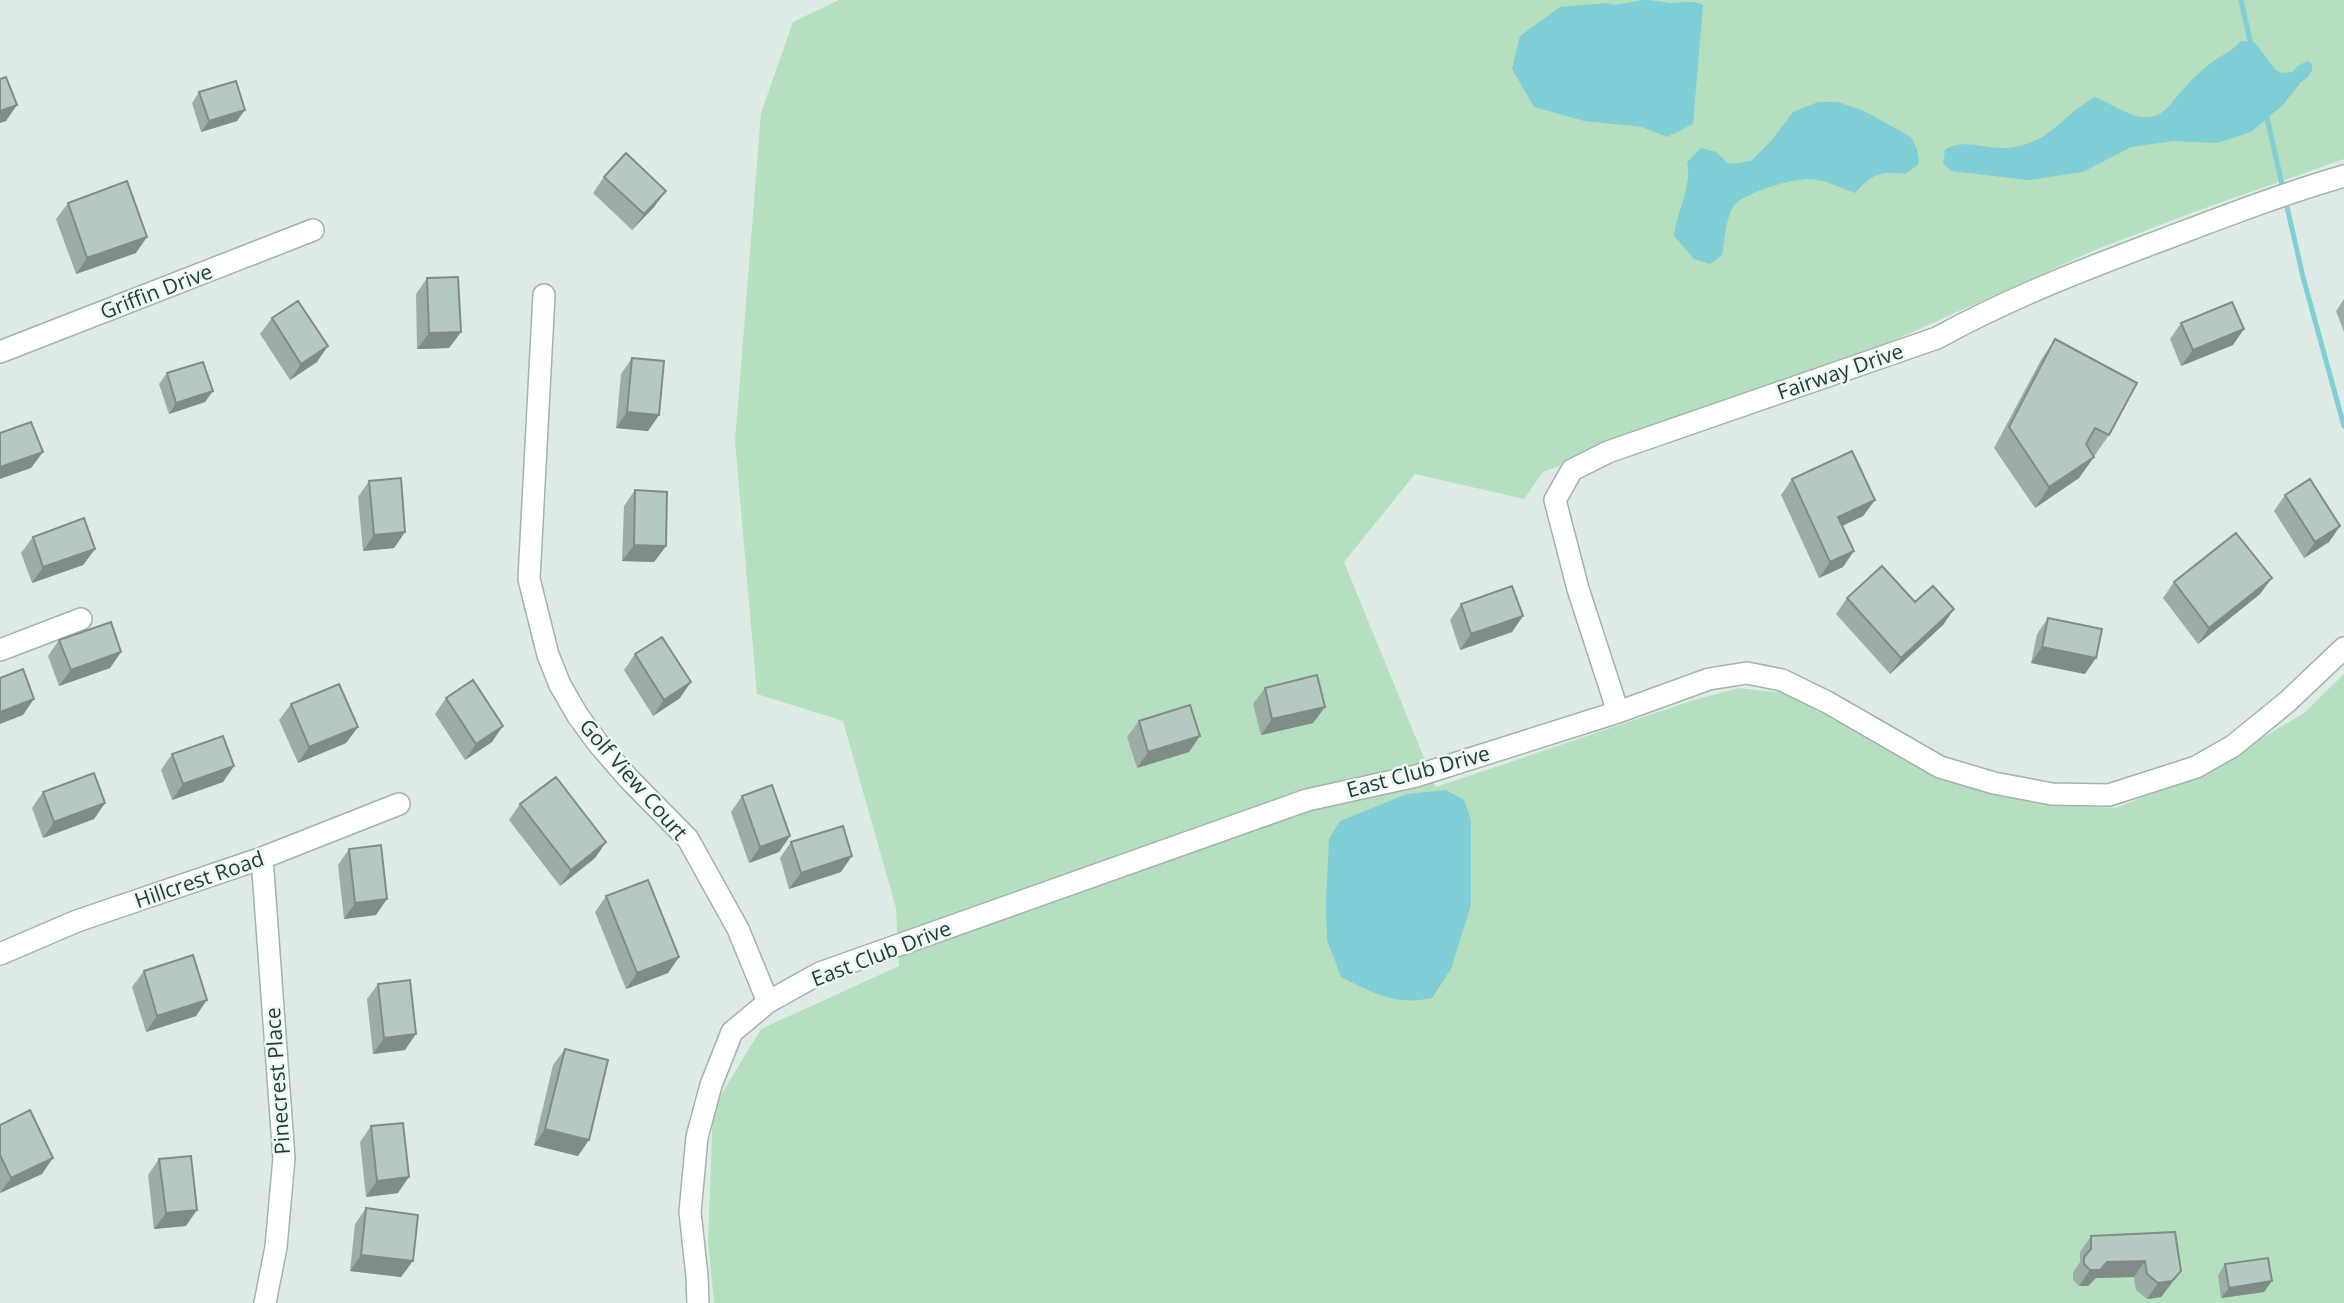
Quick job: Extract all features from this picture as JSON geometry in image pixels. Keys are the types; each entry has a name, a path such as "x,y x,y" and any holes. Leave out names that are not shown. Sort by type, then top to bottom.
{"street":[{"name":"Fairway Drive","path":"1618,712 1578,589 1555,500 1572,470 1608,452 1937,338 1984,312 2063,277 2293,191 2344,176"},
{"name":"Griffin Drive","path":"0,352 313,230"},
{"name":"Golf View Court","path":"544,295 530,579 548,655 559,685 597,742 688,839 738,929 768,1002"},
{"path":"0,650 81,619"},
{"name":"East Club Drive","path":"698,1303 690,1212 697,1137 711,1085 733,1032 768,1002 820,974 1307,800 1416,776 1618,712 1709,679 1752,674 1782,680 1827,702 1940,767 1994,783 2052,794 2109,795 2196,767 2233,746 2287,702 2344,648"},
{"name":"Hillcrest Road","path":"0,954 77,921 262,858 399,804"},
{"name":"Pinecrest Place","path":"262,858 284,1158 276,1247 265,1303"}],"green space":[{"path":"839,0 2344,0 2344,159 2095,250 1879,347 1543,472 1524,499 1415,474 1344,562 1436,787 1694,700 1739,688 1785,693 1939,778 2038,804 2116,808 2203,773 2304,713 2344,674 2344,1303 714,1303 708,1241 713,1108 761,1029 899,966 896,908 843,721 757,694 735,442 761,113 793,22"}],"water":[{"path":"1643,0 1703,5 1693,124 1667,137 1642,127 1584,121 1534,107 1512,69 1520,36 1560,7 1606,3 1614,5"},
{"path":"2241,41 2254,42 2276,70 2282,73 2293,72 2297,66 2308,61 2312,64 2308,77 2283,105 2251,132 2217,143 2174,141 2131,147 2083,172 2028,180 1951,171 1943,163 1945,150 1959,145 2004,148 2033,142 2095,97 2136,116 2150,117 2160,114 2201,72"},
{"path":"1818,102 1838,102 1864,111 1911,137 1917,149 1919,164 1905,174 1877,175 1855,193 1814,179 1791,181 1756,192 1738,202 1730,212 1722,255 1710,264 1694,259 1674,236 1688,180 1687,162 1701,148 1716,152 1729,164 1751,161 1772,140 1793,112"},
{"path":"1446,790 1464,800 1471,820 1471,905 1451,969 1432,998 1396,999 1341,977 1327,940 1329,839 1340,821 1407,794"}],"building":[{"path":"6,77 17,105 0,111 0,79"},
{"path":"236,81 245,110 209,121 199,92"},
{"path":"626,153 666,191 644,214 604,177"},
{"path":"127,181 147,237 87,258 68,203"},
{"path":"458,277 461,332 429,333 427,278"},
{"path":"298,301 328,346 301,364 272,318"},
{"path":"2232,302 2244,329 2193,350 2181,323"},
{"path":"2055,339 2137,383 2109,435 2095,428 2086,444 2094,457 2049,487 2009,427"},
{"path":"632,358 664,361 659,415 627,412"},
{"path":"203,362 213,391 176,403 167,373"},
{"path":"31,422 43,452 0,467 0,433"},
{"path":"1852,451 1875,500 1838,517 1854,551 1830,562 1792,479"},
{"path":"401,478 405,532 374,535 369,481"},
{"path":"2310,479 2340,526 2315,542 2285,495"},
{"path":"635,490 667,492 666,546 634,545"},
{"path":"84,518 95,549 43,567 33,537"},
{"path":"2236,533 2272,578 2209,628 2174,582"},
{"path":"1882,566 1915,602 1933,586 1954,609 1901,658 1847,598"},
{"path":"1512,586 1523,616 1471,634 1461,604"},
{"path":"2048,618 2102,629 2096,658 2042,647"},
{"path":"111,622 121,652 71,670 59,640"},
{"path":"662,637 691,682 664,700 635,654"},
{"path":"23,669 34,699 0,712 0,678"},
{"path":"1317,675 1325,707 1272,719 1265,688"},
{"path":"473,680 503,726 476,744 446,698"},
{"path":"339,684 358,727 309,747 291,704"},
{"path":"1190,705 1200,736 1148,752 1139,721"},
{"path":"223,736 234,766 183,784 172,754"},
{"path":"94,773 105,803 54,822 43,792"},
{"path":"556,777 606,842 571,870 520,804"},
{"path":"772,785 790,836 760,847 742,796"},
{"path":"843,826 852,856 801,873 791,842"},
{"path":"381,845 387,899 355,903 349,849"},
{"path":"648,880 679,957 637,973 606,896"},
{"path":"193,955 207,1000 157,1016 144,971"},
{"path":"410,980 416,1034 384,1038 378,984"},
{"path":"565,1049 608,1060 589,1140 545,1129"},
{"path":"30,1110 53,1158 11,1178 0,1155 0,1125"},
{"path":"403,1123 409,1177 377,1181 371,1126"},
{"path":"191,1156 197,1210 166,1213 159,1159"},
{"path":"366,1208 418,1215 413,1261 361,1255"},
{"path":"2175,1232 2181,1271 2172,1281 2158,1283 2147,1274 2145,1261 2107,1262 2100,1270 2090,1270 2084,1264 2084,1257 2091,1249 2091,1236"},
{"path":"2268,1258 2272,1281 2229,1288 2225,1264"}],"waterway":[{"path":"2241,0 2251,45"},
{"path":"2266,113 2283,189"},
{"path":"2285,198 2303,277 2344,426"}]}
